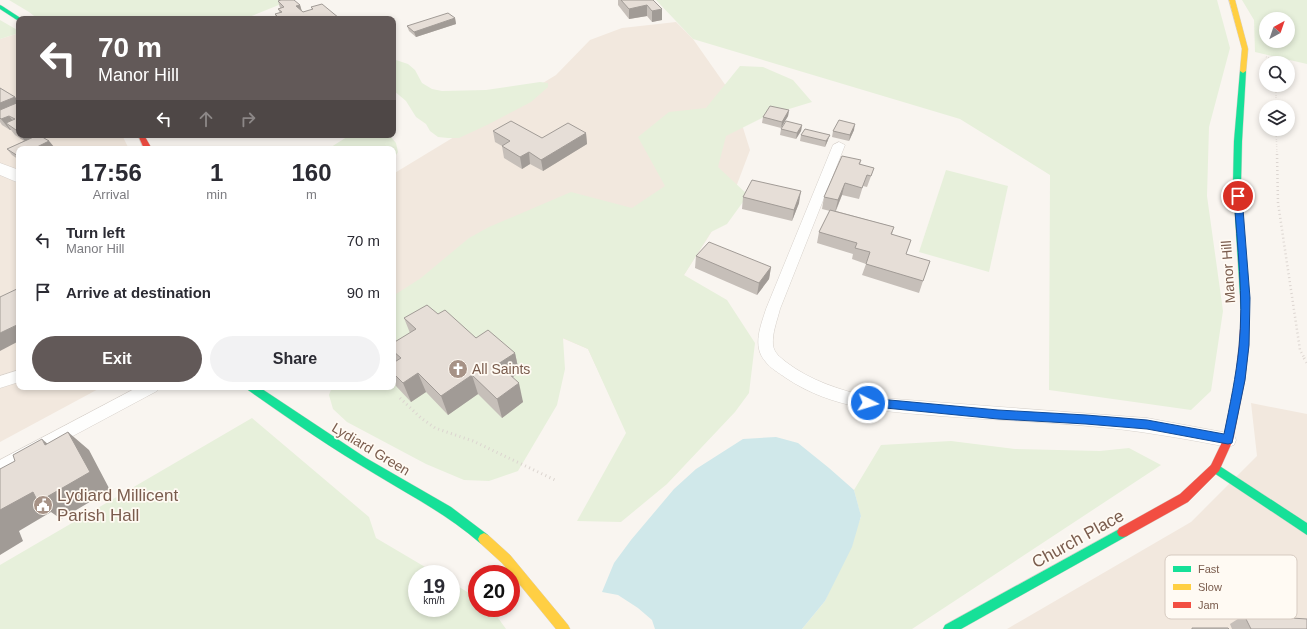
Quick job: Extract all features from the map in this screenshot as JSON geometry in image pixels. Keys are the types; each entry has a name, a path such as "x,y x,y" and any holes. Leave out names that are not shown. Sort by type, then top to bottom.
{"street":[{"name":"Manor Hill","path":"1215,468 1228,440 1240,380 1244,345 1245,298 1237,183 1238,141 1245,49 1232,0"},
{"path":"0,6 16,17"},
{"path":"0,168 16,176"},
{"name":"Lydiard Green","path":"254,390 328,440 438,506 477,532 506,559 564,629"},
{"path":"1215,468 1307,530"},
{"name":"Church Place","path":"949,629 1184,498 1215,468"}],"lane":[{"path":"839,145 773,309 766,334 766,346 770,357 786,370 821,390 868,403 1147,425 1228,440"},
{"path":"0,382 16,377"},
{"path":"0,468 146,390"}],"path":[{"path":"1276,136 1278,203 1300,350 1307,363"},
{"path":"400,398 418,415 436,428 471,440 557,481"}],"shaded area":[{"path":"676,22 693,39 733,96 750,150 730,203 684,275 627,433 588,349 562,338 396,313 396,172 556,75 590,40 622,28"},
{"path":"16,34 16,138 124,138 128,146 16,146 16,390 96,390 0,442 0,39"},
{"path":"1251,403 1307,414 1307,629 1007,629 1191,522 1257,456"}],"green space":[{"path":"9,0 291,0 251,16 34,16"},
{"path":"656,0 1217,0 1230,48 1209,127 1207,196 1223,311 1211,391 1191,410 1049,390 1050,175 960,119 693,39"},
{"path":"1242,0 1307,0 1307,64 1295,61 1295,56 1272,56 1255,52 1254,20"},
{"path":"0,20 16,29 16,34 0,39"},
{"path":"396,60 408,64 415,70 422,83 432,89 442,91 486,90 540,82 548,83 548,87 531,102 459,138 438,137 430,131 426,124 416,117 406,101 396,93"},
{"path":"740,66 763,67 793,80 812,102 766,116 726,136 718,167 748,195 727,224 711,232 684,275 727,300 755,343 749,393 735,412 667,484 621,522 577,521 626,433 588,349 563,338 565,369 557,405 518,471 489,481 464,480 426,464 347,422 333,409 329,395 331,390 396,390 396,294 421,278 469,238 489,227 571,192 632,208 665,186 638,137 669,112 706,108"},
{"path":"345,138 392,138 396,143 398,152 396,155 396,146 333,146"},
{"path":"946,170 1008,186 989,272 919,252"},
{"path":"252,418 369,517 376,538 422,565 408,565 408,617 460,617 460,588 468,592 468,617 497,617 506,629 0,629 0,565"},
{"path":"951,441 1015,449 1100,451 1129,448 1161,465 912,629 802,629 825,601 861,517 854,490 881,445"}],"water":[{"path":"776,437 798,443 854,490 861,516 852,547 825,601 802,629 655,629 652,620 638,608 618,595 602,592 614,563 631,540 674,489 696,469 743,439"}],"building":[{"path":"294,0 300,5 296,6 303,12 313,9 311,7 322,4 337,16 277,16 275,14 282,12 278,9 284,7 278,1"},
{"path":"621,0 653,0 662,9 652,11 647,5 629,9"},
{"path":"448,13 455,18 414,32 407,26"},
{"path":"0,88 15,97 0,103"},
{"path":"16,103 16,130 6,123 15,119 9,116 1,119 0,110"},
{"path":"770,106 789,110 782,122 763,117"},
{"path":"839,120 855,124 850,135 833,131"},
{"path":"511,121 542,138 568,123 586,133 541,160 529,152 520,157 502,146 510,141 493,131"},
{"path":"786,121 802,125 797,133 781,129"},
{"path":"805,129 830,135 826,141 801,135"},
{"path":"31,138 44,138 49,141 39,146 16,146 16,155 7,149"},
{"path":"842,156 861,160 859,164 874,168 871,176 867,175 862,188 845,183 838,200 824,197"},
{"path":"752,180 801,191 794,210 743,197"},
{"path":"830,210 894,227 891,234 911,240 906,254 930,261 923,281 866,264 870,252 855,248 857,243 819,232"},
{"path":"709,242 771,267 759,283 696,256"},
{"path":"16,289 16,325 0,333 0,297"},
{"name":"All Saints","path":"427,305 438,314 445,310 476,338 488,330 515,353 498,364 519,383 497,399 472,375 441,396 418,373 403,383 396,376 396,361 401,358 396,354 396,341 416,329 404,318"},
{"path":"68,432 90,472 38,502 33,492 0,510 0,469 15,461 13,455 42,439 45,445"},
{"path":"1246,619 1307,619 1307,629 1251,629"},
{"path":"1228,628 1229,629 1192,629"}],"traffic: fast":[{"path":"0,7 16,17"},
{"path":"1243,71 1238,141 1237,183 1245,312"},
{"path":"255,390 363,461 461,520 484,539"},
{"path":"1215,468 1307,530"},
{"path":"949,629 1123,532"}],"traffic: slow":[{"path":"1232,0 1245,49 1243,71"},
{"path":"484,539 506,559 564,629"}],"traffic: jam":[{"path":"142,138 146,146"},
{"path":"1123,532 1184,498 1215,468 1228,440 1240,380 1244,345 1245,312"}],"place":[{"name":"All Saints","path":"458,369"},
{"name":"Lydiard Millicent Parish Hall","path":"43,505"}],"route":[{"path":"868,403 1147,425 1228,440 1240,380 1244,345 1245,298 1238,196"}]}
